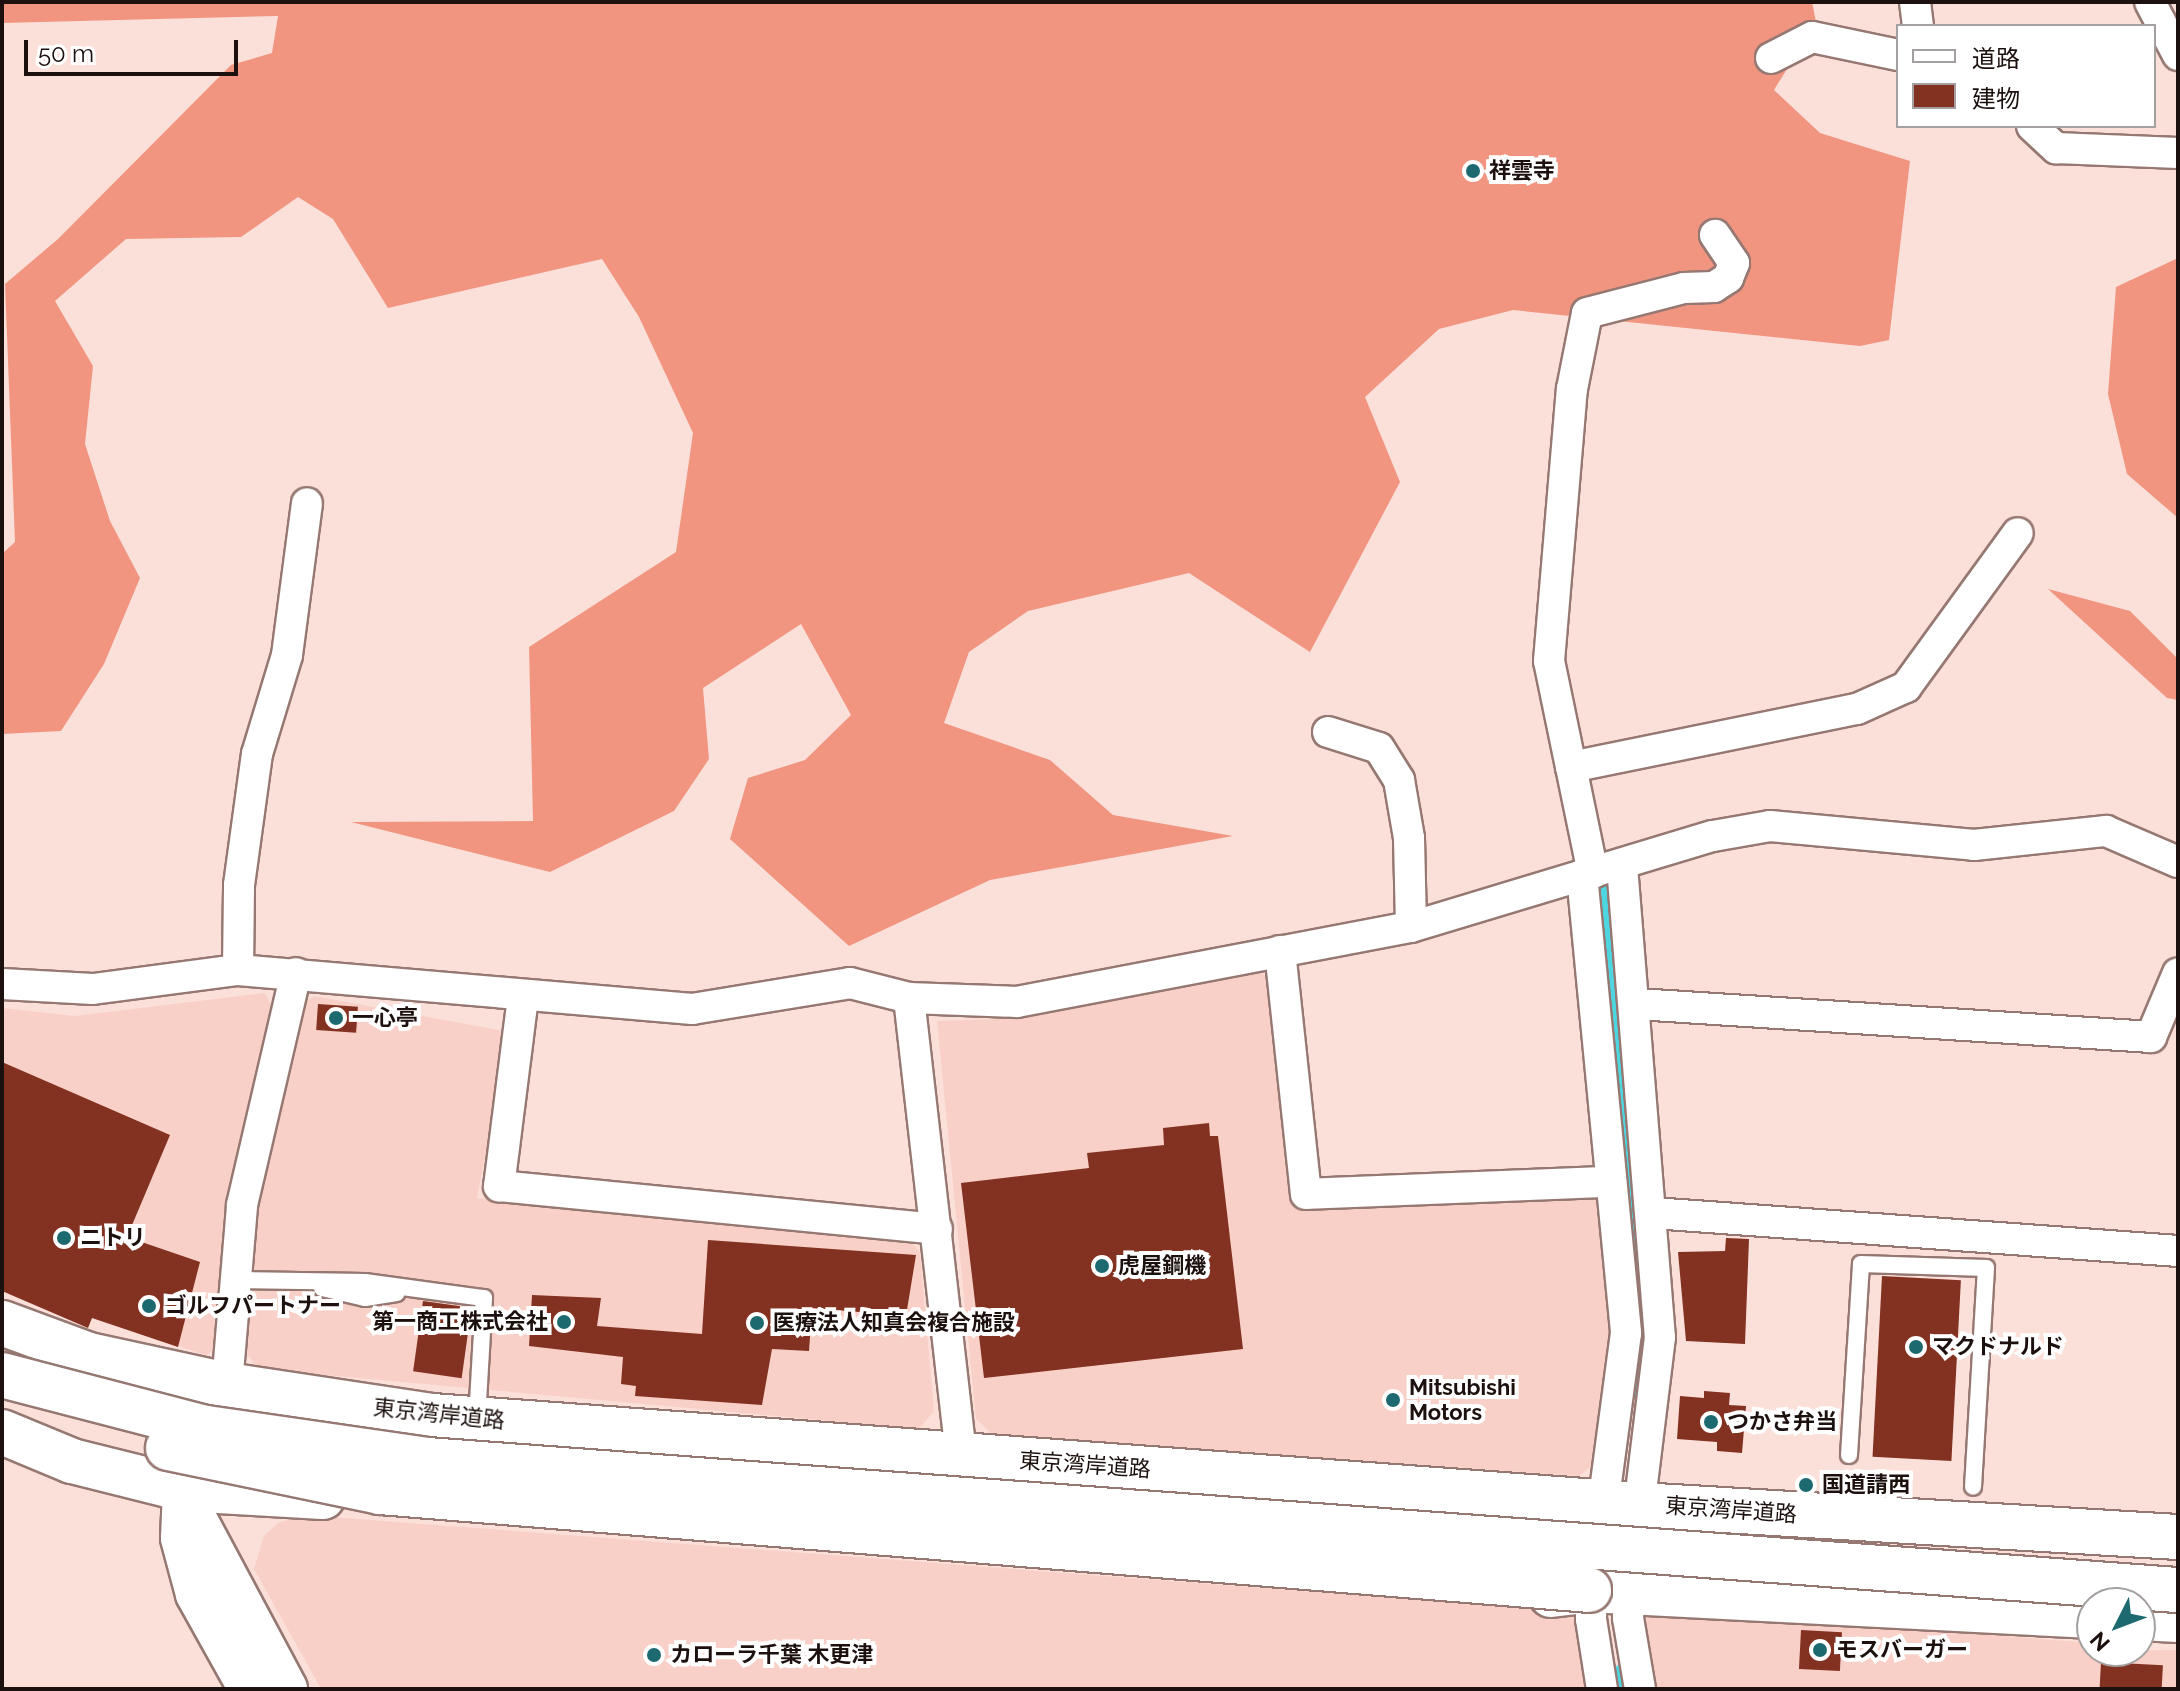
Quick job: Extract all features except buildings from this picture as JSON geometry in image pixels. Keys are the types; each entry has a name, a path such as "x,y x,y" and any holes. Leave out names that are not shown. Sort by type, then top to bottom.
{"highway":[{"name":"東京湾岸道路","path":"2,1323 89,1355 227,1385 477,1420 1621,1503 2178,1537"},
{"name":"東京湾岸道路","path":"2,1375 220,1431 427,1460 2178,1590"},
{"path":"62,1392 134,1438 217,1461 380,1492 1609,1591 2076,1615"},
{"path":"2,1432 72,1461 184,1489 259,1490 1552,1595 1609,1591"},
{"path":"2156,1619 2178,1620"}],"street":[{"path":"1915,2 1918,24"},
{"path":"2150,2 2178,55"},
{"path":"1771,58 1812,37 1896,55"},
{"path":"2034,128 2056,148 2178,153"},
{"path":"1602,1689 1609,1591 1621,1503 1660,1337 1637,1004 1571,767 1549,661 1572,389 1587,313 1684,288 1714,287 1728,278 1734,263 1715,235"},
{"path":"238,970 239,885 255,769 287,655 307,503"},
{"path":"1571,767 1857,709 1906,687 2018,533"},
{"path":"1328,732 1379,748 1399,780 1409,838 1411,927"},
{"path":"2,984 93,989 238,970 296,973 523,997 692,1009 850,983 909,998 1017,1002 1411,927 1713,836 1770,826 1974,845 2106,831 2178,862"},
{"path":"1599,871 1598,1008 1607,1182 1626,1333 1621,1503"},
{"path":"1280,951 1306,1194 1607,1182"},
{"path":"250,1689 197,1594 182,1538 184,1489 198,1436 227,1385 245,1190 296,973"},
{"path":"1637,1004 2151,1037 2178,973"},
{"path":"523,997 499,1186 937,1229"},
{"path":"909,998 961,1457"},
{"path":"1653,1213 2178,1251"},
{"path":"184,1489 206,1544 286,1689"},
{"path":"1609,1591 1640,1689"}],"lane":[{"path":"1849,1455 1861,1264 1986,1268 1973,1487"},
{"path":"236,1280 365,1282 413,1291 484,1298 477,1420"}],"shaded area":[{"path":"2,2 1812,2 1816,22 1774,90 1820,133 1910,161 1889,340 1860,346 1513,310 1439,329 1365,397 1400,482 1310,652 1189,573 1028,611 969,652 944,723 1050,760 1113,815 1233,836 990,880 849,946 730,839 748,778 805,760 851,715 801,624 703,688 709,759 674,811 550,872 351,822 533,821 529,647 676,552 693,433 639,317 602,259 388,308 333,219 298,197 241,237 126,239 55,301 93,366 85,444 110,521 140,578 104,664 61,731 2,734 2,554 15,542 5,284 58,239 231,65 272,53 278,16 2,23"},
{"path":"2178,258 2178,518 2127,474 2108,394 2116,287"},
{"path":"2048,589 2130,611 2178,659 2178,700 2167,698"},
{"path":"1260,972 1276,983 1299,1204 1595,1194 1616,1336 1599,1460 1579,1476 993,1435 976,1419 937,1021 1023,1018"},
{"path":"265,993 272,1007 225,1215 221,1346 206,1355 2,1289 2,1008 75,1016"},
{"path":"314,996 499,1030 507,1042 477,1198 911,1241 920,1253 934,1411 919,1429 259,1369 247,1354 250,1231 301,1005"},
{"path":"305,1515 1578,1612 1593,1689 321,1689 254,1569 264,1536 278,1523"},
{"path":"1669,1610 2076,1642 2076,1667 2156,1667 2156,1650 2178,1650 2178,1689 1649,1689 1641,1628 1644,1617"}],"waterway":[{"path":"1604,882 1641,1330 1636,1392"},
{"path":"1619,1669 1623,1689"}],"place":[{"name":"祥雲寺","path":"1473,171"},
{"name":"一心亭","path":"336,1018"},
{"name":"ニトリ","path":"64,1238"},
{"name":"虎屋鋼機","path":"1102,1266"},
{"name":"ゴルフパートナー","path":"149,1306"},
{"name":"第一商工株式会社","path":"564,1322"},
{"name":"医療法人知真会複合施設","path":"757,1323"},
{"name":"マクドナルド","path":"1916,1347"},
{"name":"Mitsubishi Motors","path":"1393,1400"},
{"name":"つかさ弁当","path":"1711,1422"},
{"name":"国道請西","path":"1806,1485"},
{"name":"モスバーガー","path":"1820,1650"},
{"name":"カローラ千葉 木更津","path":"654,1655"}]}
